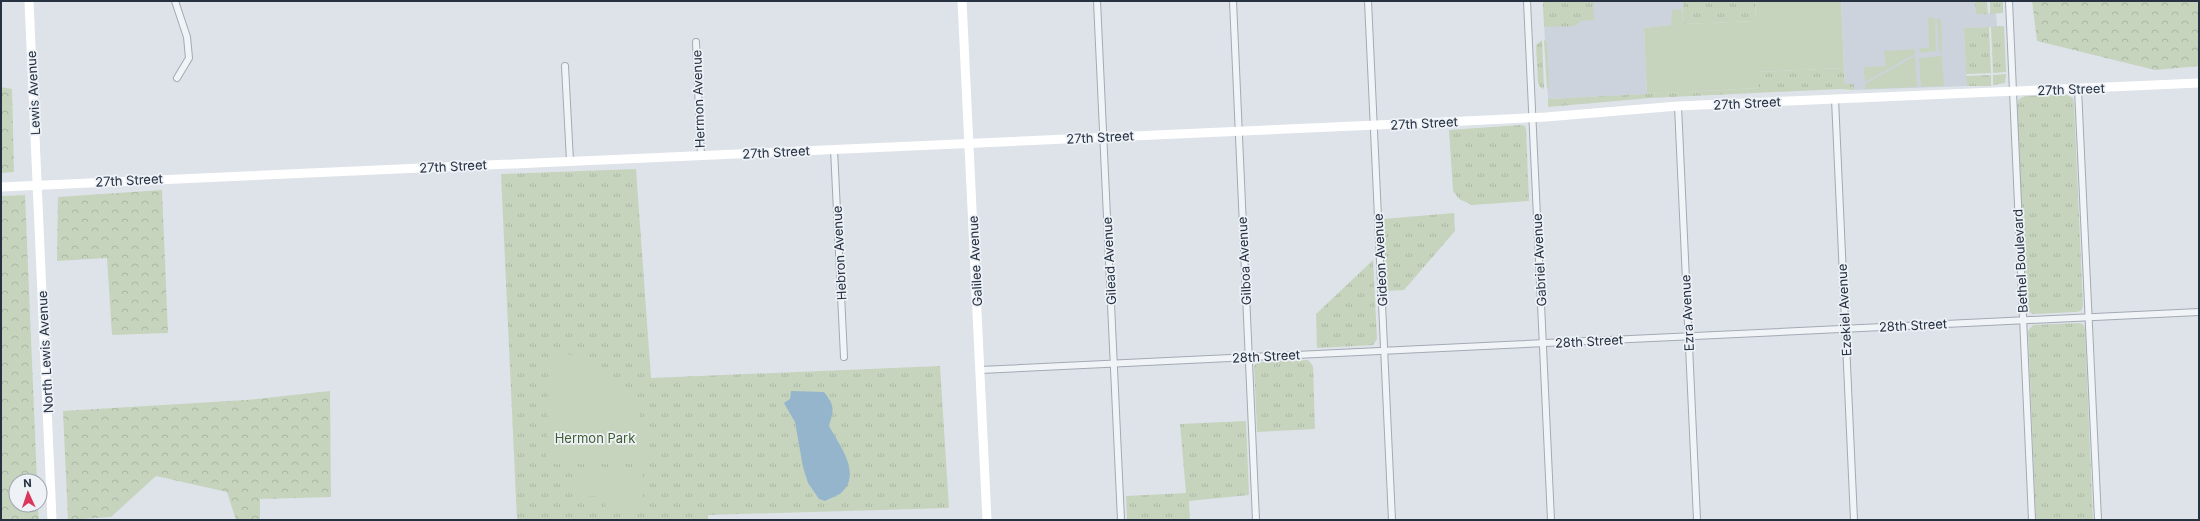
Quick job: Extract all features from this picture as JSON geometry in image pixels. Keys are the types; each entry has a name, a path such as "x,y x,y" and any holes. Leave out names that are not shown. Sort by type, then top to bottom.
{"street":[{"name":"Lewis Avenue","path":"29,1 37,184"},
{"path":"175,1 187,37 189,58 177,78"},
{"name":"Galilee Avenue","path":"962,1 987,520"},
{"name":"Gilead Avenue","path":"1097,1 1121,520"},
{"name":"Gilboa Avenue","path":"1233,1 1256,520"},
{"name":"Gideon Avenue","path":"1368,1 1392,520"},
{"name":"Gabriel Avenue","path":"1527,1 1551,520"},
{"name":"Bethel Boulevard","path":"2009,1 2032,520"},
{"name":"Hermon Avenue","path":"696,42 701,155"},
{"path":"565,66 570,161"},
{"name":"27th Street","path":"1,187 37,184 1532,118 1678,106 2199,84"},
{"path":"2078,89 2098,520"},
{"name":"Ezekiel Avenue","path":"1834,99 1854,520"},
{"name":"Ezra Avenue","path":"1678,106 1697,520"},
{"name":"Hebron Avenue","path":"834,149 844,357"},
{"name":"North Lewis Avenue","path":"37,184 52,520"},
{"name":"28th Street","path":"980,370 2199,312"}],"shaded area":[{"path":"1543,1 1683,1 1682,24 1644,28 1647,94 1548,99"},
{"path":"1841,1 1975,1 1976,14 1996,13 1997,27 1964,28 1967,86 1854,90 1853,84 1845,84"}],"green space":[{"path":"1543,1 1593,1 1594,20 1580,21 1576,26 1544,27"},
{"path":"1683,1 1755,1 1756,21 1682,24"},
{"path":"1755,1 1841,1 1844,68 1759,72 1759,88 1647,94 1644,28 1671,25 1672,10 1682,9 1682,24 1756,21"},
{"path":"1975,1 1987,1 1988,14 1976,14"},
{"path":"1990,1 2003,1 2003,13 1990,14"},
{"path":"2032,1 2199,1 2199,66 2155,70 2037,41"},
{"path":"1928,17 1935,18 1936,51 1920,53 1919,48 1929,48"},
{"path":"1937,18 1941,20 1942,52 1939,51"},
{"path":"2004,26 2006,72 1993,73 1991,27"},
{"path":"1989,27 1991,73 1966,74 1964,28"},
{"path":"1542,40 1544,89 1540,87 1538,83 1536,45"},
{"path":"1544,40 1547,41 1549,87 1547,89"},
{"path":"1915,49 1915,54 1865,82 1864,67 1886,66 1884,51"},
{"path":"1915,56 1917,87 1865,89 1865,84"},
{"path":"1942,56 1944,86 1921,87 1919,58"},
{"path":"1844,68 1845,84 1854,84 1854,90 1840,89 1650,98 1548,107 1548,99 1759,88 1759,72"},
{"path":"2006,74 2005,83 1993,85 1993,75"},
{"path":"1991,75 1991,86 1967,86 1966,76"},
{"path":"1,87 12,89 14,172 1,173"},
{"path":"2067,95 2073,98 2074,104 2083,306 2081,311 2076,312 2033,314 2028,312 2026,307 2017,106 2019,99 2025,96"},
{"path":"1521,125 1525,126 1526,129 1529,201 1472,205 1459,199 1453,191 1449,130"},
{"name":"Hermon Park","path":"636,169 651,378 940,366 949,508 708,515 708,520 517,520 501,174"},
{"path":"162,190 168,333 112,335 107,258 57,261 58,197"},
{"path":"25,195 37,473 8,473 8,513 39,513 39,520 1,520 1,196"},
{"path":"1454,213 1455,231 1404,290 1387,291 1383,219"},
{"path":"1373,260 1377,339 1373,345 1317,348 1316,314"},
{"path":"2080,323 2084,325 2085,330 2093,520 2036,520 2028,331 2033,325"},
{"path":"548,352 573,355 604,368 627,392 646,429 649,464 547,464"},
{"path":"1308,360 1313,366 1315,429 1257,432 1254,366 1259,362"},
{"path":"330,391 331,497 260,499 260,520 236,520 227,492 156,476 111,517 68,520 63,411 246,400"},
{"path":"1246,421 1249,495 1189,501 1190,520 1127,520 1126,496 1186,493 1180,424"},
{"path":"642,470 643,512 606,514 605,496 573,497 572,473"}],"water":[{"path":"791,391 824,392 832,404 833,411 829,426 847,459 850,477 848,485 842,492 825,501 819,499 808,483 803,467 795,422 784,403 790,399"}]}
